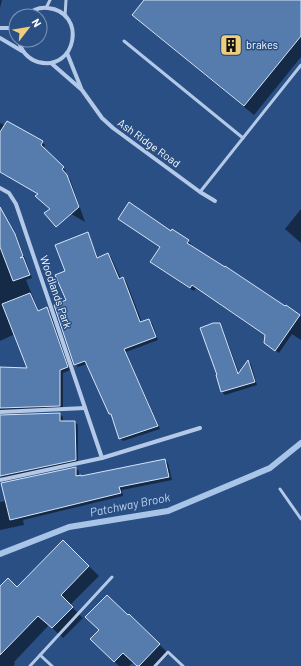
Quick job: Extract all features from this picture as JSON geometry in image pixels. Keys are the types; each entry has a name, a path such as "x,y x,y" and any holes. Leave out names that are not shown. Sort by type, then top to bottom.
{"street":[{"path":"0,38 23,51 35,61 50,63 57,61 67,53 71,46 73,30 65,16 53,8 48,8"},
{"name":"Ash Ridge Road","path":"67,53 82,90 102,118 200,192 215,201"},
{"name":"Ash Ridge Road","path":"50,63 82,90"},
{"name":"Woodlands Park","path":"0,188 8,194 16,204 102,458"},
{"path":"0,412 85,408"},
{"path":"0,480 102,458 200,428"}],"lane":[{"path":"46,8 50,0"},
{"path":"65,16 66,0"},
{"path":"124,41 243,138"},
{"path":"200,192 301,65"},
{"path":"280,488 301,519"},
{"path":"30,666 112,577"},
{"path":"155,666 168,652 183,666"},
{"path":"40,655 52,666"}],"building":[{"name":"brakes","path":"144,0 301,0 301,36 244,106 132,15"},
{"path":"7,121 43,141 41,145 64,167 62,169 67,175 79,207 56,227 44,213 50,209 35,196 38,194 0,172 0,132"},
{"path":"129,202 171,231 172,229 189,240 187,243 300,315 275,351 264,343 265,335 192,285 190,288 150,262 160,247 118,219"},
{"path":"0,207 15,234 23,256 20,258 23,257 30,275 13,281 0,247"},
{"path":"88,232 97,258 108,253 119,279 123,277 140,322 149,319 156,337 124,349 158,426 119,439 111,414 109,414 85,361 74,365 54,305 66,300 55,275 65,271 55,245"},
{"path":"30,293 38,311 47,307 68,367 60,370 60,406 0,408 0,367 27,368 2,304"},
{"path":"213,323 220,323 238,374 248,360 255,382 221,392 217,375 200,328"},
{"path":"60,413 60,421 75,421 76,460 0,476 0,415"},
{"path":"165,459 169,477 119,487 121,493 10,520 1,483 76,467 76,476 81,476"},
{"path":"63,540 89,566 61,595 73,607 52,628 38,616 0,655 0,586 8,578 17,587"},
{"path":"107,595 160,644 139,666 137,666 123,653 114,662 90,639 99,630 85,617"}],"waterway":[{"name":"Patchway Brook","path":"0,554 69,527 168,511 270,468 301,443"}],"place":[{"name":"brakes","path":"231,45"}]}
